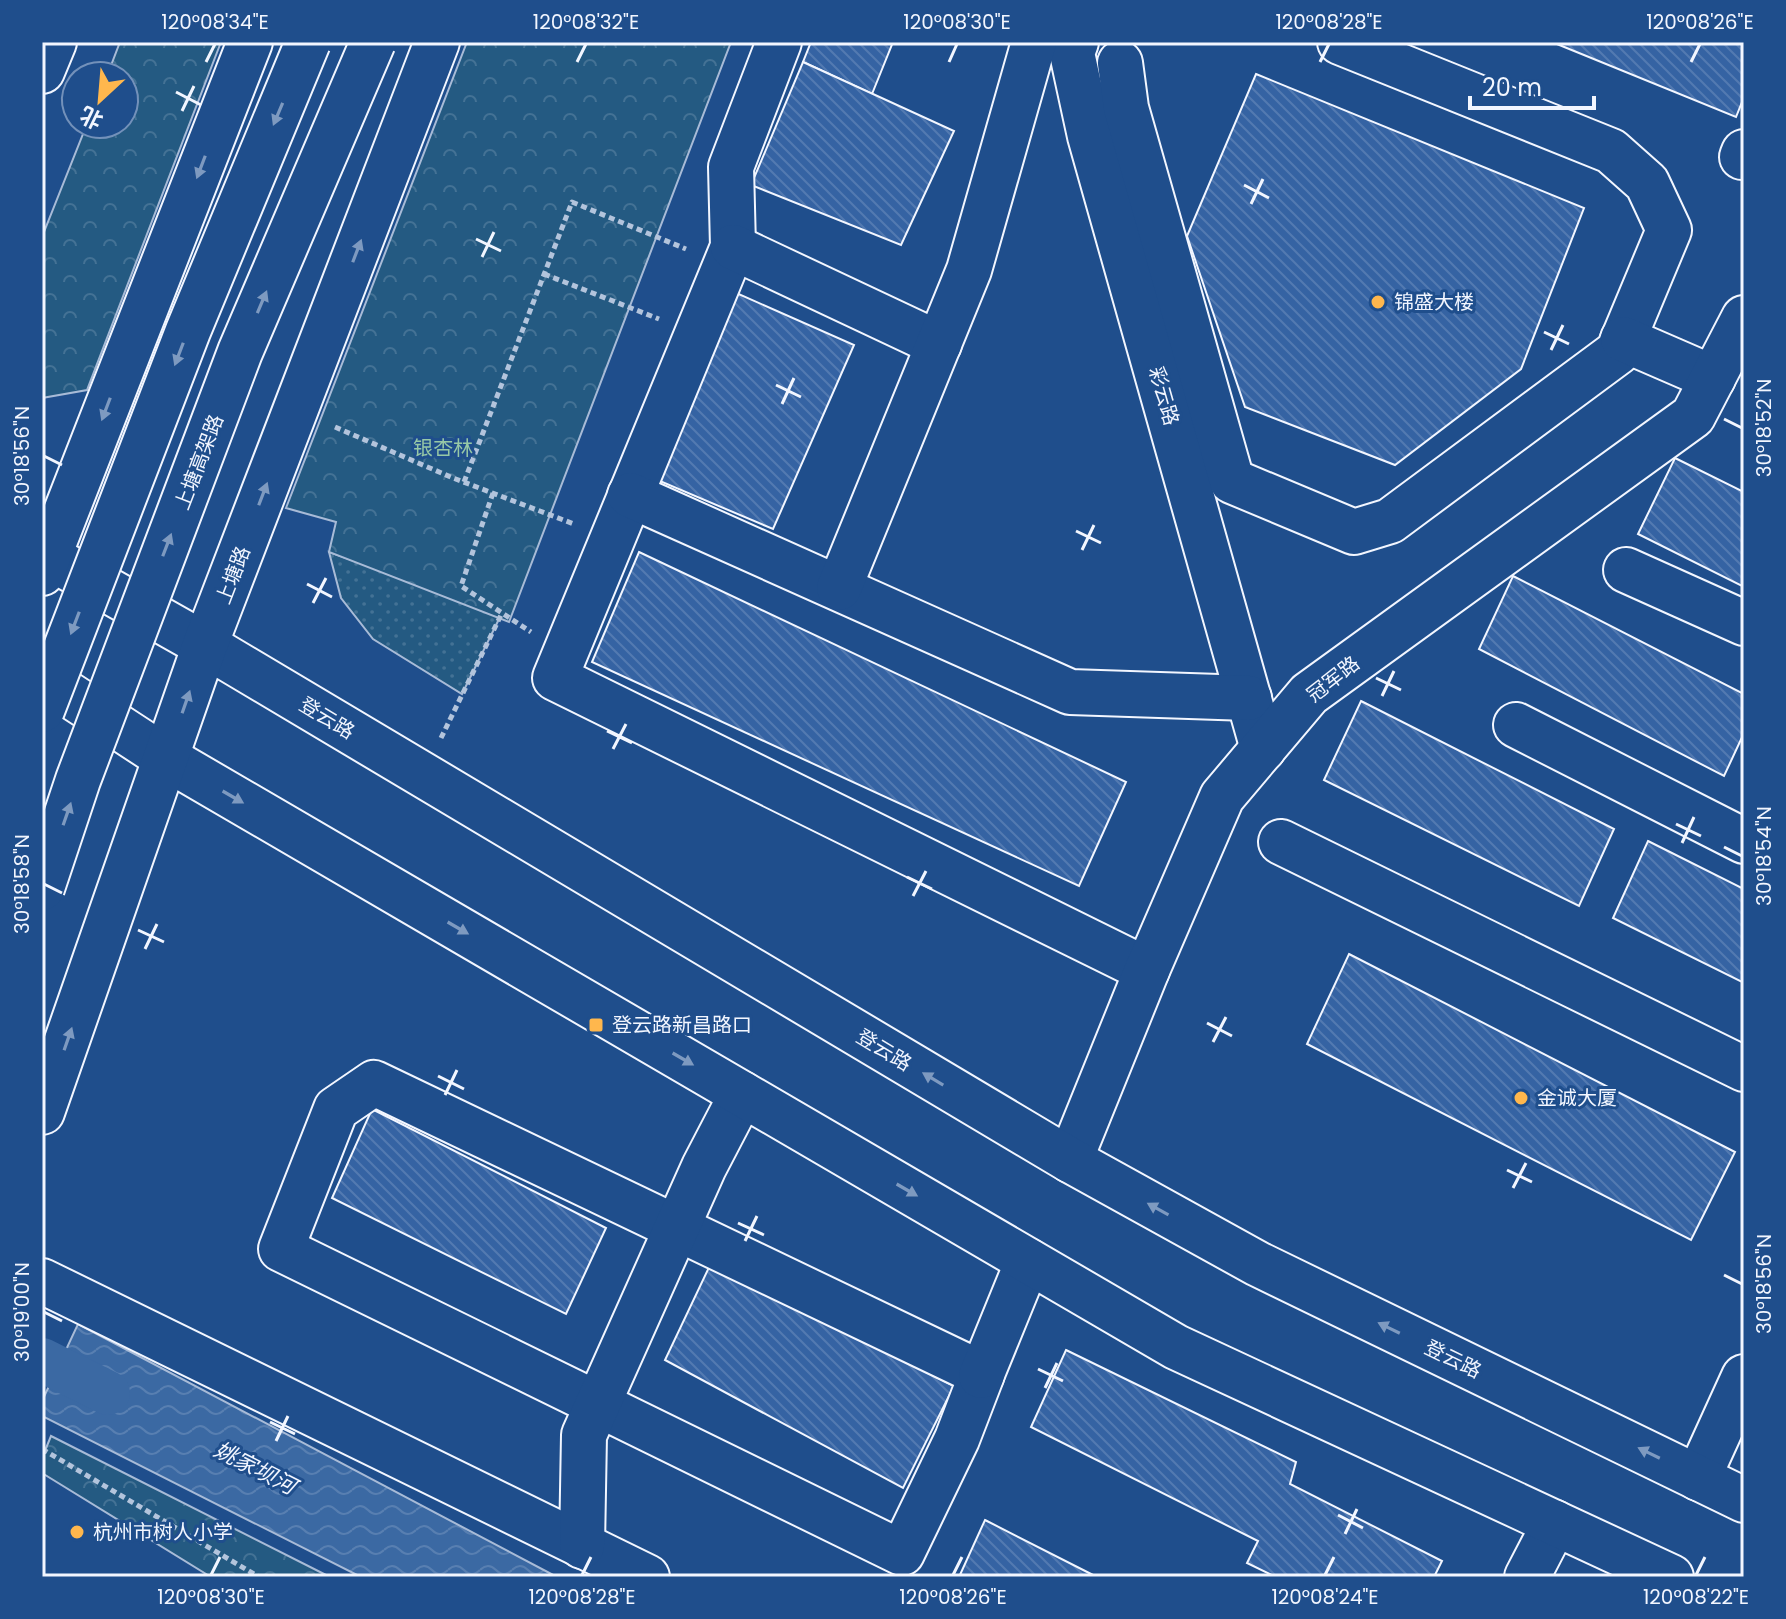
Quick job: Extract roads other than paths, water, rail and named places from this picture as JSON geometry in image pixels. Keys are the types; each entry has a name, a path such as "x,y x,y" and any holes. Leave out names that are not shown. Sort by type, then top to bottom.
{"main road":[{"path":"42,71 54,42"},
{"path":"44,561 250,42"},
{"path":"42,710 188,331 308,42"},
{"name":"上塘高架路","path":"42,888 78,780 240,352 373,42"},
{"name":"上塘路","path":"42,1112 205,645 437,42"},
{"path":"779,42 731,167 729,256 555,678 1147,970"},
{"path":"839,588 969,270 1056,45 1124,52 1126,108 1232,481 1354,532 1390,521 1618,352 1669,230 1647,183 1611,151 1340,42"},
{"name":"彩云路","path":"1056,45 1090,136 1263,749"},
{"path":"729,256 939,344"},
{"name":"冠军路","path":"1070,1160 1222,797 1309,694 1693,416 1744,318"},
{"path":"1623,339 1713,378"},
{"path":"630,495 1070,692 1249,698"},
{"name":"登云路","path":"44,561 205,645 1070,1160 1258,1264 1744,1500"},
{"path":"1626,570 1744,623"},
{"path":"42,677 166,758 1176,1347 1671,1577"},
{"path":"1516,725 1744,841"},
{"path":"1281,842 1744,1069"},
{"path":"981,1376 374,1083 336,1109 281,1249 902,1553 957,1439 1028,1261"},
{"path":"582,1546 584,1435 704,1167 742,1094"},
{"path":"42,1281 647,1577"},
{"path":"1698,1478 1744,1377"},
{"path":"1527,1577 1555,1523"}],"water":[{"path":"78,1324 557,1577 361,1577 42,1416 42,1401"}],"waterway":[{"name":"姚家坝河","path":"42,1360 108,1393"}],"place":[{"name":"锦盛大楼","path":"1378,302"},
{"name":"登云路新昌路口","path":"596,1025"},
{"name":"金诚大厦","path":"1521,1098"},
{"name":"杭州市树人小学","path":"77,1532"}],"park label":[{"name":"银杏林","path":"443,448"}]}
